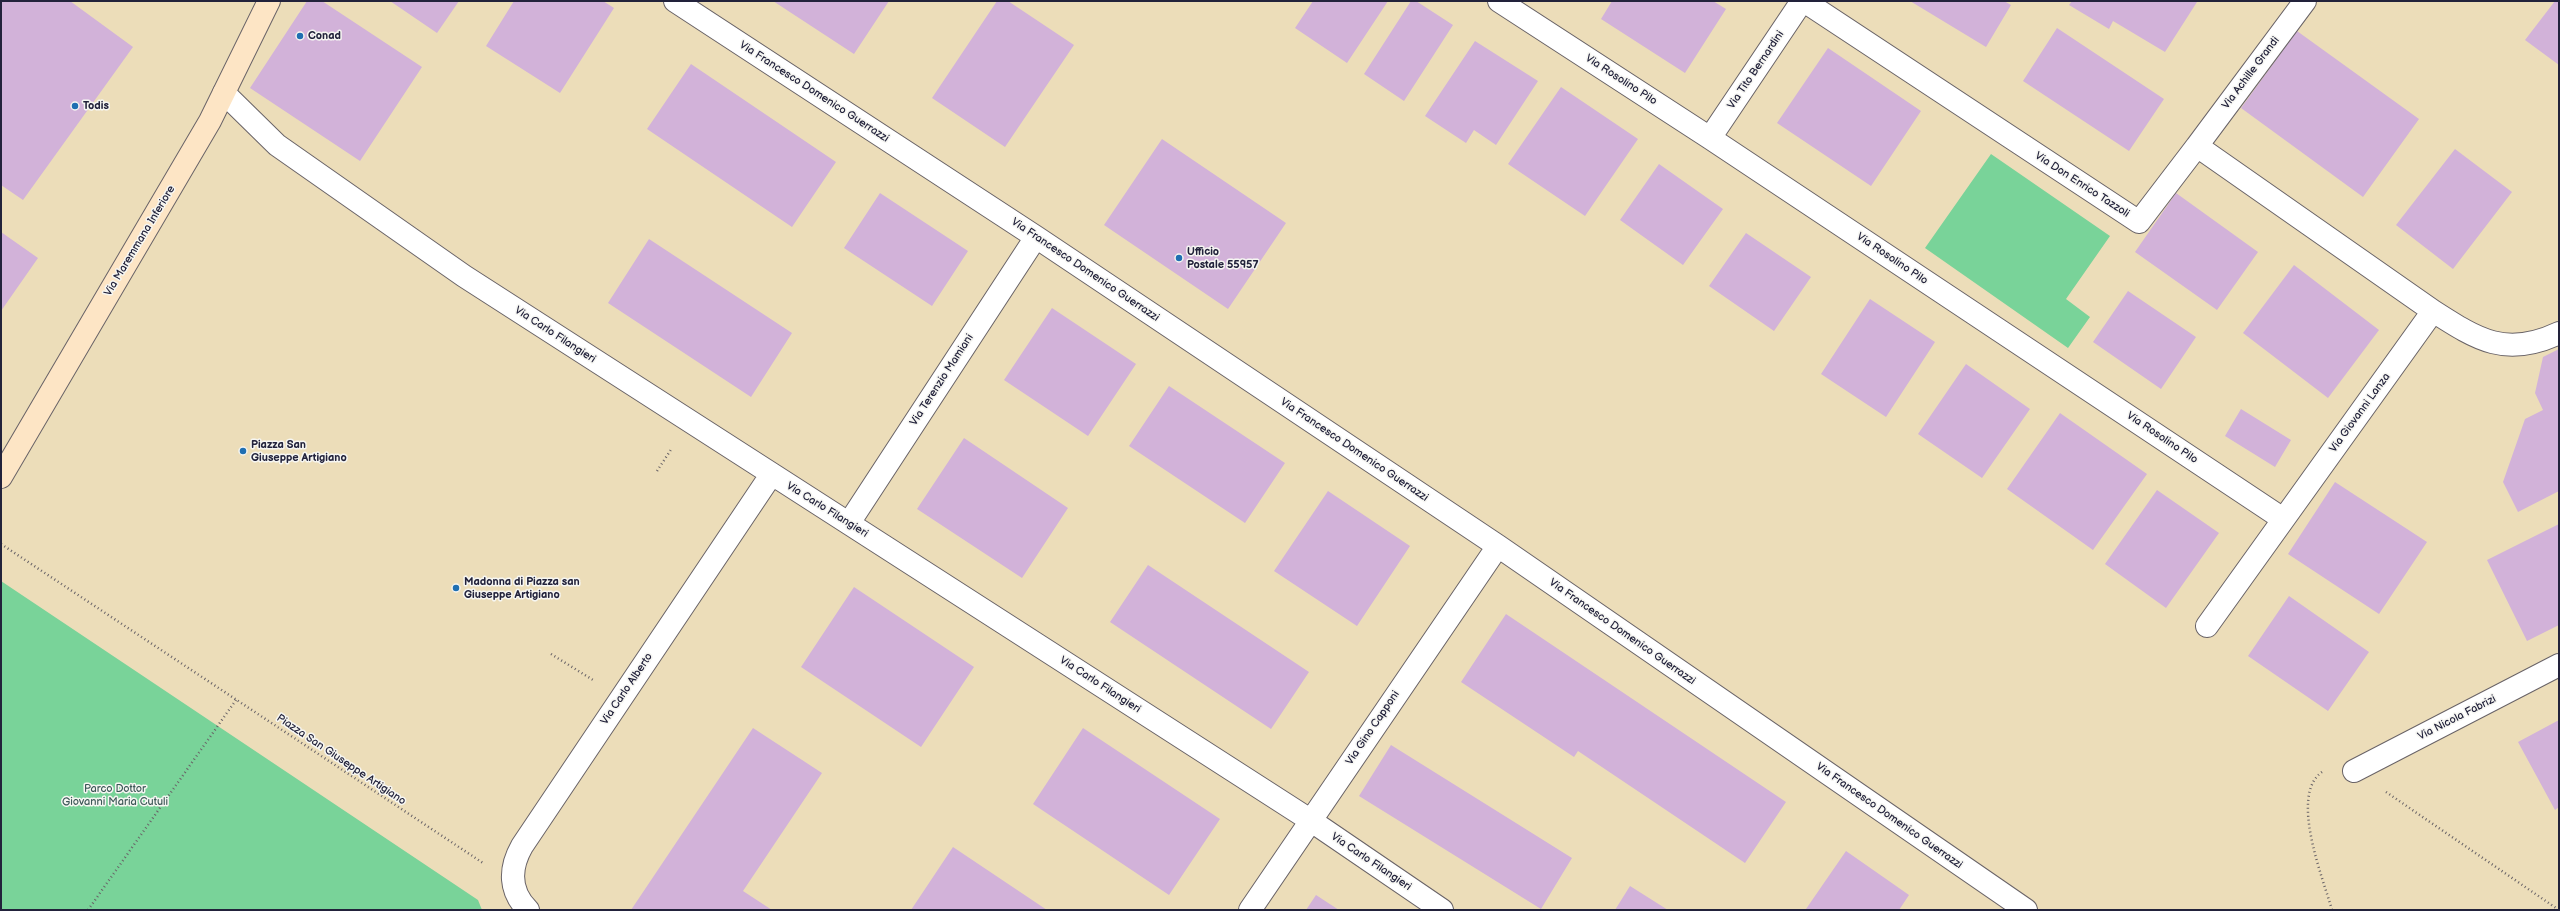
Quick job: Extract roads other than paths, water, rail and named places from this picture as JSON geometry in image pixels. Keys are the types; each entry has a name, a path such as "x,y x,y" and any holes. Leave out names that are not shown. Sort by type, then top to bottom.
{"main road":[{"name":"Via Maremmana Inferiore","path":"2,474 195,148 269,1"}],"street":[{"name":"Via Francesco Domenico Guerrazzi","path":"675,1 1036,237 1498,546 2026,910"},
{"name":"Via Rosolino Pilo","path":"1499,1 1710,138 2283,519"},
{"name":"Via Tito Bernardini","path":"1710,138 1803,1"},
{"name":"Via Don Enrico Tazzoli","path":"1803,1 2139,222 2196,146"},
{"name":"Via Achille Grandi","path":"2196,146 2305,1"},
{"name":"Via Carlo Filangieri","path":"224,93 277,145 464,276 1310,820 1442,910"},
{"path":"2196,146 2434,311 2473,336 2497,344 2510,346 2529,344 2559,333"},
{"name":"Via Terenzio Mamiani","path":"849,523 1036,237"},
{"name":"Via Giovanni Lanza","path":"2206,626 2434,311"},
{"name":"Via Carlo Alberto","path":"528,910 519,898 512,883 513,865 522,846 772,475"},
{"name":"Via Gino Capponi","path":"1250,910 1498,546"},
{"name":"Via Nicola Fabrizi","path":"2354,771 2559,664"}],"place":[{"name":"Conad","path":"300,36"},
{"name":"Todis","path":"75,106"},
{"name":"Ufficio Postale 55957","path":"1179,258"},
{"name":"Piazza San Giuseppe Artigiano","path":"243,451"},
{"name":"Madonna di Piazza san Giuseppe Artigiano","path":"456,588"}],"park label":[{"name":"Parco Dottor Giovanni Maria Cutuli","path":"115,795"}]}
